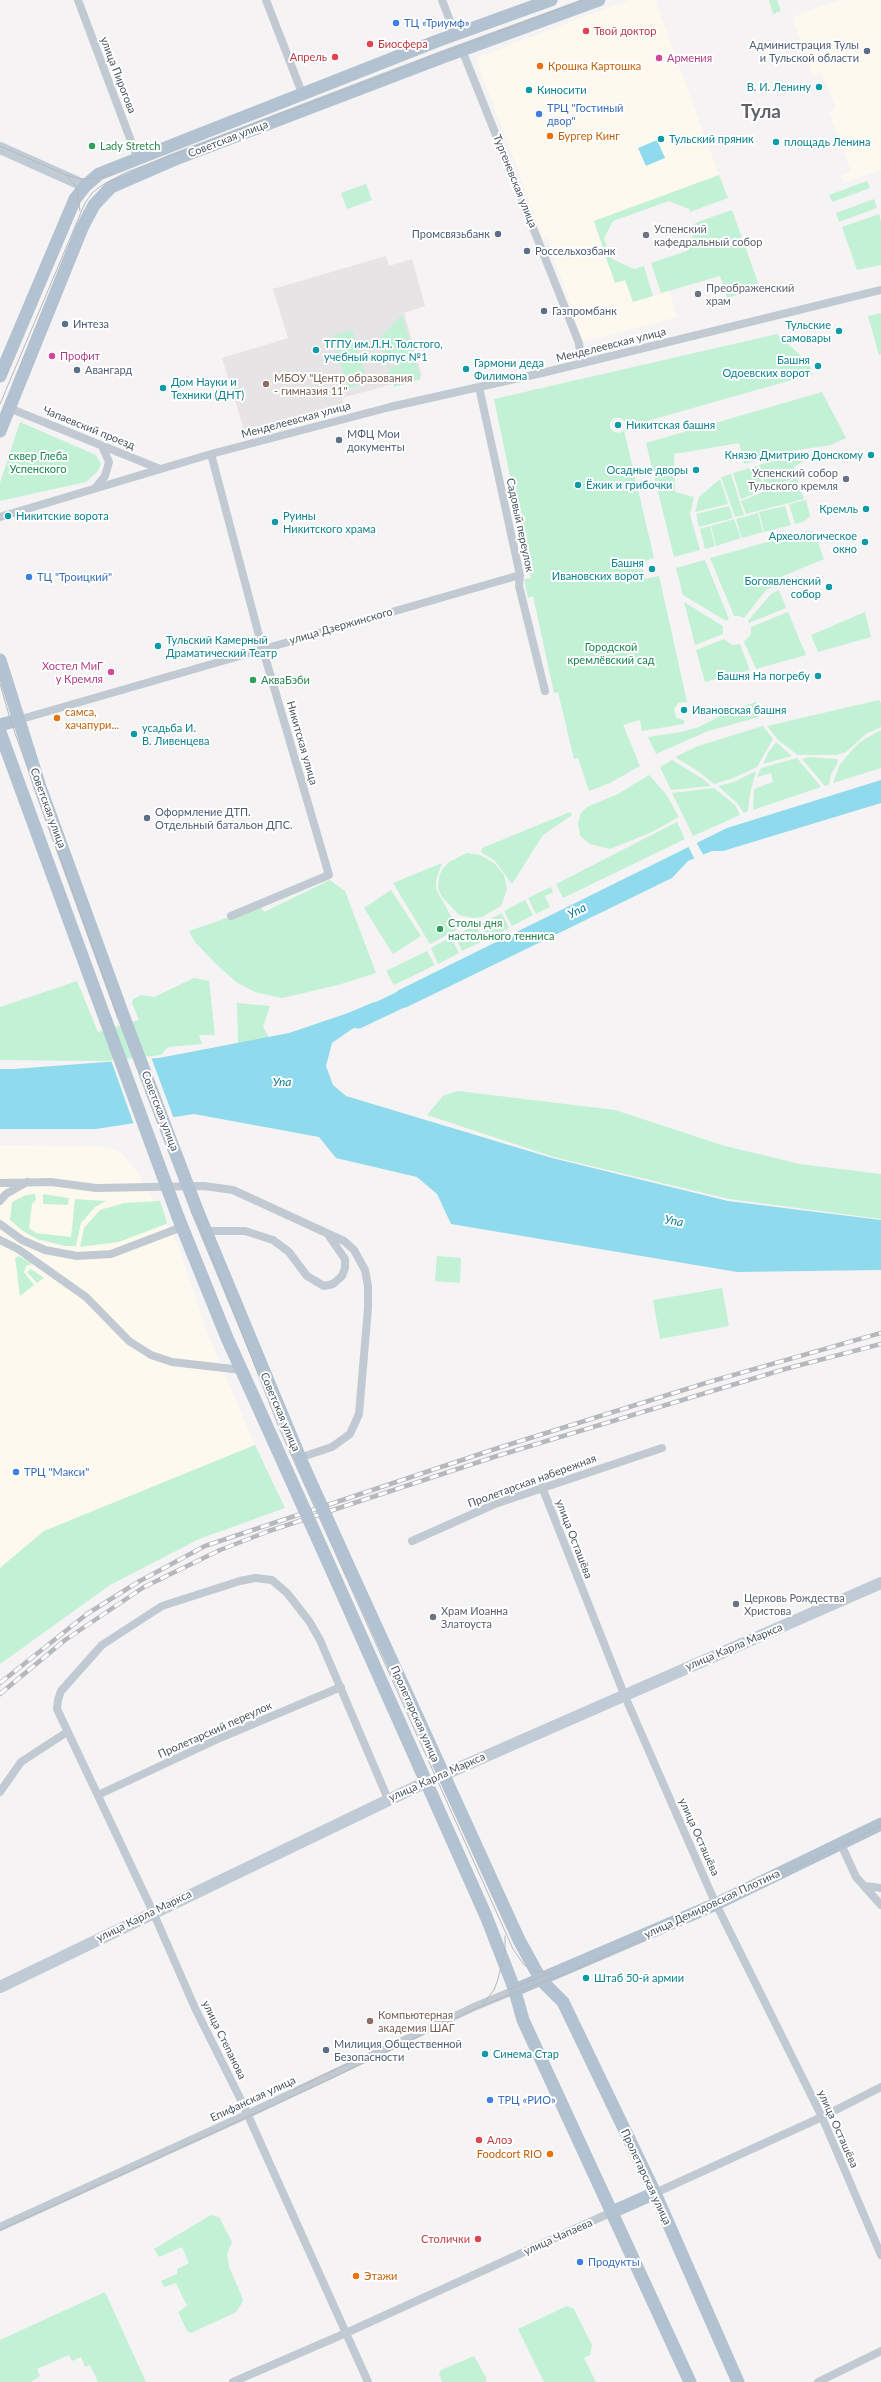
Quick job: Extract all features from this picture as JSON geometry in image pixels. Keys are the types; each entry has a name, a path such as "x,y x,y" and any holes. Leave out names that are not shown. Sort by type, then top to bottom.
{"main road":[{"name":"Советская улица","path":"0,376 75,200 85,186 105,171 455,34 551,0"},
{"name":"Советская улица","path":"0,431 5,406 90,210 111,187 173,160 462,50 599,0"},
{"name":"Тургеневская улица","path":"455,34 462,50"},
{"path":"0,148 85,186 100,198"},
{"name":"Советская улица","path":"0,660 40,787 123,1015 205,1231 301,1461 343,1554"},
{"name":"улица Дзержинского","path":"0,725 18,720"},
{"name":"Советская улица","path":"0,732 180,1222 242,1370 328,1562"},
{"name":"Пролетарская улица","path":"343,1554 519,1940 541,1980 563,2002 655,2193 738,2382"},
{"name":"Пролетарская улица","path":"328,1562 486,1916 515,1990 523,2020 690,2382"},
{"name":"улица Карла Маркса","path":"0,1987 388,1799 624,1694 881,1583"},
{"name":"улица Демидовская Плотина","path":"541,1980 716,1904 840,1842 881,1824"},
{"path":"515,1990 541,1980"},
{"name":"улица Чапаева","path":"612,2212 655,2193"}],"street":[{"name":"улица Пирогова","path":"78,0 137,158"},
{"path":"266,0 302,93"},
{"name":"Тургеневская улица","path":"442,0 455,34"},
{"name":"Тургеневская улица","path":"462,50 579,343 581,363"},
{"name":"Менделеевская улица","path":"0,517 211,454 390,407 581,363 881,290"},
{"name":"Садовый переулок","path":"479,387 520,575 519,586 545,691"},
{"name":"Чапаевский проезд","path":"5,406 160,469"},
{"path":"93,489 98,486 108,469 108,455 102,446"},
{"name":"Никитская улица","path":"211,454 263,648 329,875 231,916"},
{"name":"улица Дзержинского","path":"18,720 520,575"},
{"path":"0,1201 14,1189 32,1181"},
{"path":"0,1183 32,1181 96,1188 204,1186 228,1189 247,1195 328,1235 344,1241 354,1250 365,1270 368,1286 368,1308 359,1414 350,1434 332,1447 301,1461"},
{"path":"0,1224 22,1240 45,1250 77,1256 111,1254 180,1222"},
{"path":"205,1231 245,1231 273,1240 289,1252 308,1276 324,1286 333,1284 342,1276 345,1268 342,1254 328,1235"},
{"path":"0,1240 18,1249 86,1297 129,1341 151,1355 172,1362 242,1370"},
{"name":"Пролетарская набережная","path":"412,1541 495,1504 662,1448"},
{"name":"улица Осташёва","path":"542,1487 624,1694 716,1904 822,2117 881,2255"},
{"name":"улица Степанова","path":"341,1687 309,1621 287,1593 272,1580 255,1578 240,1581 162,1606 102,1645 61,1691 57,1709 153,1912 195,2008 248,2114 368,2382"},
{"path":"341,1687 388,1799"},
{"name":"Пролетарский переулок","path":"98,1795 220,1738 341,1687"},
{"path":"0,1792 21,1762 67,1732"},
{"path":"840,1842 856,1878 881,1905"},
{"path":"864,1886 881,1888"},
{"name":"Епифанская улица","path":"0,2227 248,2114 474,2007 515,1990"},
{"name":"улица Чапаева","path":"655,2193 822,2117 881,2087"},
{"name":"улица Чапаева","path":"233,2382 346,2333 612,2212"},
{"path":"818,2382 881,2351"}],"shaded area":[{"path":"629,0 655,0 719,175 594,221 615,283 625,280 633,302 670,291 677,317 583,342 547,237 543,238 476,58"},
{"path":"839,0 881,0 881,170 844,183 841,176 851,171 829,112 836,108 821,72 813,75 792,17"},
{"path":"386,256 389,266 412,259 425,306 404,313 422,376 342,398 344,409 246,436 222,358 288,338 273,289"},
{"path":"0,1145 105,1147 115,1149 124,1155 140,1176 179,1248 209,1338 255,1445 44,1531 0,1568"}],"green space":[{"path":"769,0 777,0 781,11 773,14"},
{"path":"719,175 728,198 690,212 689,209 669,201 613,221 604,238 607,246 603,248 594,221"},
{"path":"867,181 870,188 832,202 829,195"},
{"path":"366,184 372,200 347,209 341,193"},
{"path":"874,199 877,208 839,222 836,213"},
{"path":"732,210 760,288 727,298 720,276 661,293 651,263 687,251 696,227 695,223"},
{"path":"879,214 881,221 881,265 857,270 842,227"},
{"path":"608,250 612,259 634,269 644,266 653,296 633,302 625,280 615,283 604,252"},
{"path":"881,313 881,354 879,355 868,316"},
{"path":"402,315 421,379 394,387 388,367 399,366 398,360 387,364 379,339"},
{"path":"352,330 368,383 348,388 332,336"},
{"name":"Городской кремлёвский сад","path":"777,334 809,363 813,374 626,427 625,422 621,418 614,418 610,423 610,428 614,432 620,433 624,430 654,558 641,562 645,579 659,576 687,702 678,703 674,709 676,717 685,721 684,724 642,731 640,720 623,725 640,766 610,783 589,791 578,758 574,759 558,692 554,693 533,596 528,598 524,579 531,578 494,399"},
{"path":"822,392 846,438 831,445 778,453 744,464 739,443 674,454 675,492 694,497 690,515 700,550 674,557 646,443"},
{"name":"сквер Глеба Успенского","path":"20,422 96,455 101,464 98,471 86,482 0,501 0,483"},
{"path":"804,453 805,460 794,467 797,477 766,489 759,465"},
{"path":"757,466 764,490 741,499 733,473"},
{"path":"731,474 744,515 735,517 721,477"},
{"path":"797,478 804,499 746,514 741,501"},
{"path":"720,479 728,504 695,512 699,497"},
{"path":"806,500 810,516 805,521 795,524 789,504"},
{"path":"729,506 733,518 699,527 696,514"},
{"path":"785,506 791,525 764,532 759,512"},
{"path":"758,513 763,532 742,538 736,519"},
{"path":"734,519 741,538 716,546 711,526"},
{"path":"710,526 715,546 705,549 700,529"},
{"path":"807,531 814,532 824,559 776,579 778,586 767,589 744,618 734,616 710,558"},
{"path":"705,560 729,619 726,621 683,595 676,568"},
{"path":"779,590 786,608 749,623 748,621 771,594"},
{"path":"684,602 723,626 723,634 695,645"},
{"path":"788,612 806,655 756,669 744,642 751,634 751,627"},
{"path":"865,612 871,637 818,652 811,635"},
{"path":"724,639 732,645 740,644 750,670 705,682 696,650"},
{"path":"879,700 881,703 881,727 866,734 846,752 837,755 798,755 778,740 767,726"},
{"path":"756,702 759,717 708,731 656,754 648,737 681,732 699,727 734,709"},
{"path":"763,726 773,739 757,767 731,779 714,784 698,771 675,757 698,746"},
{"path":"881,730 881,768 833,783 839,766 852,750 860,742"},
{"path":"776,742 792,756 763,764 768,753"},
{"path":"810,757 837,759 838,763 831,774 829,785 825,786 802,759"},
{"path":"797,758 821,787 753,810 754,789 773,782 771,773 757,777 761,768"},
{"path":"672,760 703,779 711,786 671,790 660,767"},
{"path":"756,771 750,794 748,811 744,813 737,803 718,786 734,782"},
{"path":"649,775 666,794 679,817 652,832 610,849 590,844 580,836 578,823 581,813 587,807 618,794"},
{"path":"714,788 735,805 740,815 693,836 672,793"},
{"path":"570,812 572,815 543,835 512,884 495,861 481,852 482,848"},
{"path":"677,822 685,839 563,898 556,884"},
{"path":"467,853 480,855 494,863 504,875 507,889 501,906 482,917 473,918 459,915 442,897 438,889 439,877 442,870 449,862"},
{"path":"442,863 436,880 436,889 458,929 430,944 393,883"},
{"path":"330,880 345,891 376,973 338,985 282,998 255,992 236,982 215,963 195,942 189,931 261,906 264,912"},
{"path":"551,887 553,892 545,896 550,907 536,914 528,898"},
{"path":"391,890 421,936 393,954 364,908"},
{"path":"525,900 533,915 512,926 504,911"},
{"path":"502,913 509,928 487,939 480,924"},
{"path":"476,925 483,941 462,951 455,936"},
{"path":"451,937 459,953 438,964 431,948"},
{"path":"427,951 435,965 394,985 386,971"},
{"path":"194,978 209,981 215,1035 199,1035 202,1044 168,1047 161,1055 108,1061 0,1060 0,1007 77,981 98,1032 139,1020 132,1003 133,999 141,995 154,997"},
{"path":"237,1003 270,1006 263,1027 270,1039 238,1043"},
{"path":"458,1091 615,1110 725,1146 800,1164 881,1174 881,1219 729,1199 554,1157 427,1115 443,1096"},
{"path":"35,1194 36,1200 32,1204 29,1228 36,1233 71,1237 75,1199 106,1201 95,1207 81,1223 76,1246 65,1246 37,1239 23,1231 10,1220 12,1202 26,1195"},
{"path":"43,1194 69,1198 68,1205 43,1204"},
{"path":"160,1201 167,1222 166,1224 119,1242 80,1247 84,1228 100,1210 124,1203"},
{"path":"19,1256 32,1264 26,1266 24,1272 34,1285 20,1296 15,1258"},
{"path":"437,1256 461,1258 460,1283 435,1281"},
{"path":"31,1269 44,1278 37,1283 27,1272"},
{"path":"722,1288 729,1326 660,1339 653,1300"},
{"path":"255,1445 285,1508 199,1539 110,1585 0,1664 0,1568 44,1531"},
{"path":"211,2215 219,2217 232,2242 227,2254 229,2267 243,2299 236,2312 191,2333 187,2331 178,2312 187,2306 176,2283 164,2287 161,2281 177,2274 177,2269 189,2263 182,2247 159,2257 154,2249"},
{"path":"105,2292 146,2382 98,2382 90,2365 85,2367 81,2357 72,2361 69,2355 37,2369 40,2376 31,2382 0,2382 0,2340"},
{"path":"567,2306 574,2309 592,2345 590,2355 584,2358 596,2382 544,2382 518,2329"},
{"path":"474,2356 486,2377 486,2382 442,2382 439,2373 441,2370"}],"water":[{"path":"657,140 665,158 646,166 638,148"},
{"name":"Упа","path":"881,780 881,803 723,851 712,851 688,861 672,878 405,1008 397,991 727,828"},
{"name":"Упа","path":"374,1002 381,1016 352,1029 332,1043 326,1066 333,1085 346,1096 552,1158 728,1201 881,1220 881,1270 737,1272 451,1224 437,1194 417,1177 336,1158 319,1137 194,1114 96,1129 0,1129 0,1069 159,1058 289,1033 348,1013"}],"pier":[{"path":"696,842 704,856 695,860 688,846"},
{"path":"151,1057 174,1119 134,1125 111,1060"}],"waterway":[{"name":"Упа","path":"358,1020 421,990"}],"tram line":[{"path":"0,404 85,203 93,192 104,184 127,172 583,0"},
{"path":"0,146 66,175 81,179 98,178 114,173"},
{"path":"66,175 77,188 80,211"},
{"path":"0,684 11,722 118,1017 280,1430 513,1949 524,1965 536,1971 551,1973"},
{"path":"0,2230 324,2082 481,2006 572,1971 717,1906 881,1826"},
{"path":"483,2004 494,1990 498,1979 505,1950 505,1936"},
{"path":"510,1989 547,1974"},
{"path":"293,2090 359,2058"}],"railway":[{"path":"0,1683 87,1614 138,1582 205,1546 495,1449 709,1382 881,1333"},
{"path":"0,1694 65,1640 144,1587 220,1550 269,1531 497,1456 785,1369 881,1344"}],"place":[{"name":"ТЦ «Триумф»","path":"396,23"},
{"name":"Твой доктор","path":"586,31"},
{"name":"Биосфера","path":"370,44"},
{"name":"Администрация Тулы и Тульской области","path":"867,51"},
{"name":"Апрель","path":"335,57"},
{"name":"Армения","path":"659,58"},
{"name":"Крошка Картошка","path":"540,66"},
{"name":"В. И. Ленину","path":"819,87"},
{"name":"Киносити","path":"529,90"},
{"name":"ТРЦ \"Гостиный двор\"","path":"539,114"},
{"name":"Бургер Кинг","path":"550,136"},
{"name":"Тульский пряник","path":"661,139"},
{"name":"площадь Ленина","path":"776,142"},
{"name":"Lady Stretch","path":"92,146"},
{"name":"Промсвязьбанк","path":"498,234"},
{"name":"Успенский кафедральный собор","path":"646,235"},
{"name":"Россельхозбанк","path":"527,251"},
{"name":"Преображенский храм","path":"698,294"},
{"name":"Газпромбанк","path":"544,311"},
{"name":"Интеза","path":"65,324"},
{"name":"Тульские самовары","path":"839,331"},
{"name":"ТГПУ им.Л.Н. Толстого, учебный корпус №1","path":"316,350"},
{"name":"Профит","path":"52,356"},
{"name":"Башня Одоевских ворот","path":"818,366"},
{"name":"Гармони деда Филимона","path":"466,369"},
{"name":"Авангард","path":"77,370"},
{"name":"МБОУ \"Центр образования - гимназия 11\"","path":"266,384"},
{"name":"Дом Науки и Техники (ДНТ)","path":"163,388"},
{"name":"Никитская башня","path":"618,425"},
{"name":"МФЦ Мои документы","path":"339,440"},
{"name":"Князю Дмитрию Донскому","path":"871,455"},
{"name":"Осадные дворы","path":"696,470"},
{"name":"Успенский собор Тульского кремля","path":"846,479"},
{"name":"Ёжик и грибочки","path":"578,485"},
{"name":"Кремль","path":"866,509"},
{"name":"Никитские ворота","path":"8,516"},
{"name":"Руины Никитского храма","path":"275,522"},
{"name":"Археологическое окно","path":"865,542"},
{"name":"Башня Ивановских ворот","path":"652,569"},
{"name":"ТЦ \"Троицкий\"","path":"29,577"},
{"name":"Богоявленский собор","path":"829,587"},
{"name":"Тульский Камерный Драматический Театр","path":"158,646"},
{"name":"Хостел МиГ у Кремля","path":"111,672"},
{"name":"Башня На погребу","path":"818,676"},
{"name":"АкваБэби","path":"253,680"},
{"name":"Ивановская башня","path":"684,710"},
{"name":"самса, хачапури...","path":"57,718"},
{"name":"усадьба И. В. Ливенцева","path":"134,734"},
{"name":"Оформление ДТП. Отдельный батальон ДПС.","path":"147,818"},
{"name":"Cтолы дня настольного тенниса","path":"440,929"},
{"name":"ТРЦ \"Макси\"","path":"16,1472"},
{"name":"Церковь Рождества Христова","path":"736,1604"},
{"name":"Храм Иоанна Златоуста","path":"433,1617"},
{"name":"Штаб 50-й армии","path":"586,1978"},
{"name":"Компьютерная академия ШАГ","path":"370,2021"},
{"name":"Милиция Общественной Безопасности","path":"326,2050"},
{"name":"Синема Стар","path":"485,2054"},
{"name":"ТРЦ «РИО»","path":"490,2100"},
{"name":"Алоэ","path":"479,2140"},
{"name":"Foodcort RIO","path":"550,2154"},
{"name":"Столички","path":"478,2239"},
{"name":"Продукты","path":"580,2262"},
{"name":"Этажи","path":"356,2276"}],"district":[{"name":"Тула","path":"761,112"}]}
